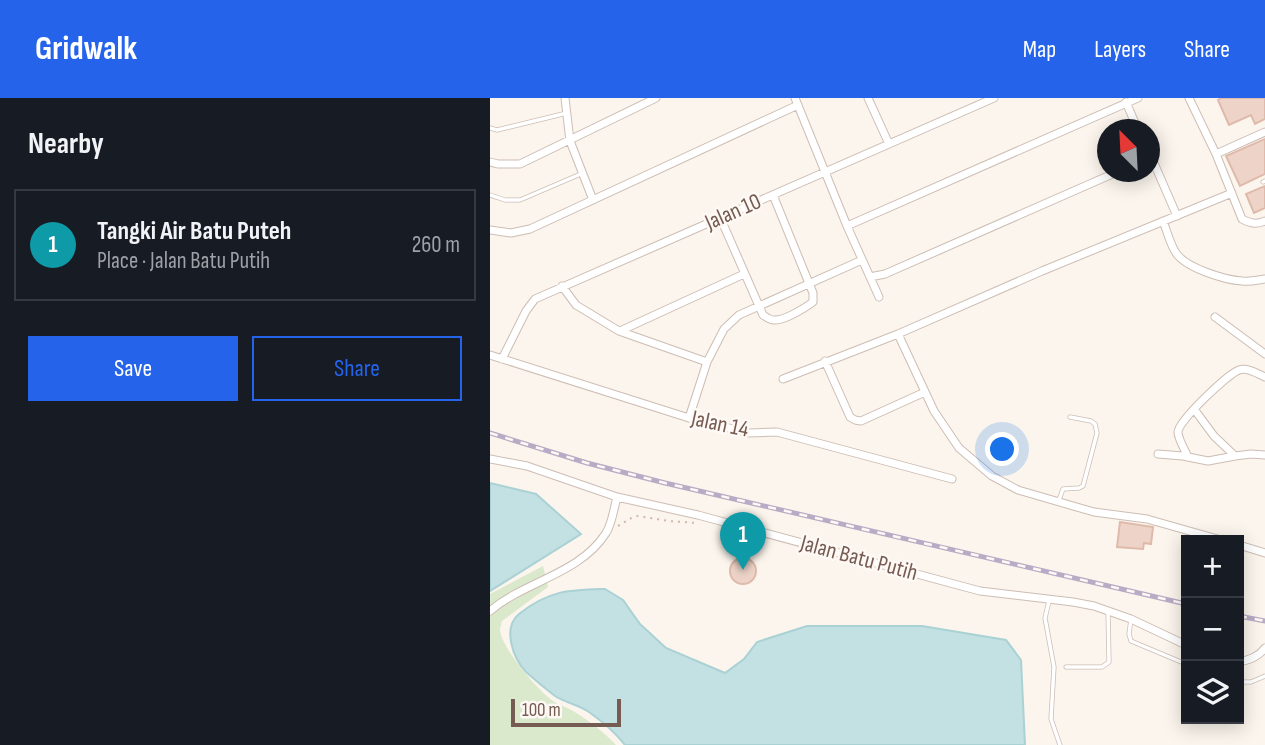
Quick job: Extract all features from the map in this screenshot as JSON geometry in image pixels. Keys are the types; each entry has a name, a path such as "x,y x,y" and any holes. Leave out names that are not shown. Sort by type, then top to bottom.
{"street":[{"path":"565,98 570,141 593,200"},
{"path":"630,98 631,109"},
{"path":"490,162 520,164 656,98"},
{"path":"868,98 889,144"},
{"name":"Jalan 10","path":"502,359 526,311 535,299 994,98"},
{"path":"847,226 1138,98"},
{"path":"1189,98 1216,154 1242,219 1260,224 1265,221"},
{"path":"490,230 511,233 530,229 797,102 879,297"},
{"path":"1126,102 1133,119"},
{"path":"1216,154 1265,132"},
{"path":"1160,178 1177,216"},
{"path":"870,277 885,274 1097,181"},
{"path":"783,379 898,334 1232,193"},
{"path":"720,217 763,315 777,320 792,314 813,302 813,293 773,194"},
{"path":"1163,221 1175,252 1184,261 1232,280 1265,279"},
{"path":"689,418 707,362 724,329 739,315 862,260"},
{"path":"619,331 744,274"},
{"path":"562,286 576,305 619,331 707,362"},
{"path":"1215,317 1265,354"},
{"path":"898,334 934,411 958,448 992,476 1018,490 1058,502 1094,512 1147,519 1203,535"},
{"name":"Jalan 14","path":"490,355 689,418 749,433 777,432 952,479"},
{"path":"825,361 850,417 855,420 861,421 925,392"},
{"path":"1188,457 1178,433 1179,427 1194,409 1239,370 1265,377"},
{"path":"1194,409 1214,436 1235,456"},
{"path":"1158,454 1208,461 1251,454 1265,455"},
{"name":"Jalan Batu Putih","path":"490,459 527,466 617,497 698,515 981,591 1073,601 1094,606 1131,619 1181,643"},
{"path":"490,611 504,600 581,559 607,532 617,497"},
{"path":"1244,547 1265,553"},
{"path":"1244,661 1265,648"}],"lane":[{"path":"490,128 497,130 567,113"},
{"path":"490,195 505,200 520,200 583,173"},
{"path":"1058,502 1063,489 1079,488 1083,485 1097,433 1091,421 1070,417"},
{"path":"1050,599 1045,618 1054,667 1051,719 1060,745"},
{"path":"1066,667 1102,667 1108,662 1108,611"},
{"path":"1131,619 1131,641 1181,662"},
{"path":"1244,682 1265,676"}],"path":[{"path":"617,526 638,516 700,523"}],"green space":[{"path":"543,566 548,587 502,621 500,631 503,639 522,669 546,695 590,722 616,745 490,745 490,594"}],"water":[{"path":"490,483 536,494 581,534 490,591"},
{"path":"605,589 623,600 640,624 666,648 725,673 744,659 757,642 807,626 922,626 1006,640 1021,660 1025,745 625,745 594,716 555,696 526,672 511,643 514,620 540,600 570,591"}],"building":[{"path":"1265,98 1265,119 1255,124 1251,115 1229,125 1218,100"},
{"path":"1265,139 1265,174 1240,186 1226,156"},
{"path":"1265,186 1265,208 1254,213 1246,194"},
{"path":"1120,522 1153,527 1151,544 1144,543 1143,549 1117,547"},
{"path":"743,558 752,562 756,571 752,580 743,584 734,580 730,571 734,562"}],"railway":[{"path":"490,433 587,463 665,483 1181,603"},
{"path":"1244,617 1265,621"}],"place":[{"name":"Tangki Air Batu Puteh","path":"743,570"}]}
